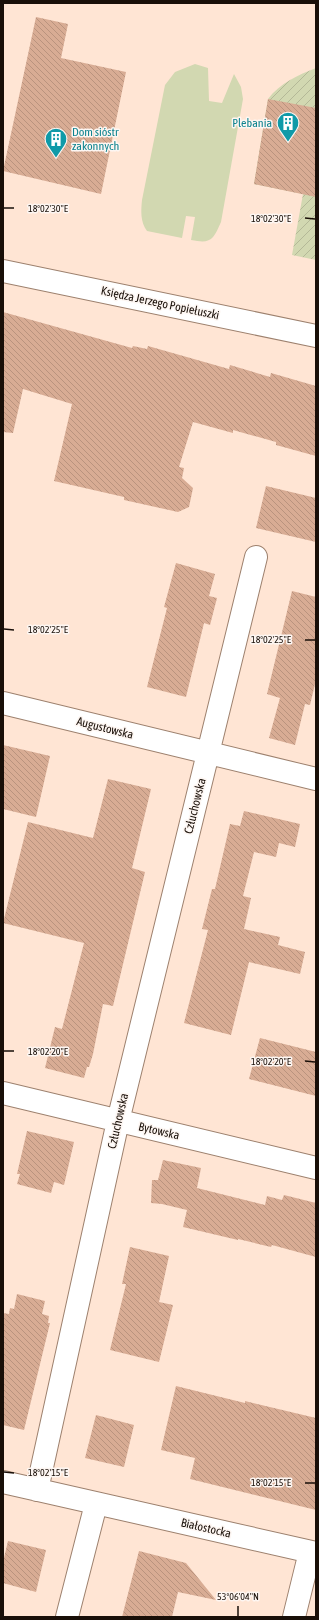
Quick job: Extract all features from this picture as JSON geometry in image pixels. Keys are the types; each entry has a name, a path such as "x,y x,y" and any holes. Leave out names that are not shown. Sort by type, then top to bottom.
{"street":[{"name":"Księdza Jerzego Popiełuszki","path":"3,271 316,336"},
{"path":"208,753 256,557"},
{"name":"Augustowska","path":"3,703 316,779"},
{"name":"Człuchowska","path":"37,1490 118,1121 208,753"},
{"name":"Bytowska","path":"3,1093 316,1168"},
{"name":"Białostocka","path":"3,1482 313,1552"},
{"path":"66,1617 96,1504"},
{"path":"294,1617 313,1552"}],"green space":[{"path":"195,64 208,68 209,101 222,103 234,74 241,87 243,99 221,222 216,233 207,241 191,240 195,217 186,216 182,238 147,231 143,224 141,212 142,200 165,85 175,72"},
{"name":"Plebania","path":"316,68 316,260 292,255 303,194 254,184 268,99 284,84"}],"building":[{"path":"36,17 68,24 61,58 126,72 101,194 3,171"},
{"name":"Plebania","path":"268,99 316,108 316,197 254,184"},
{"path":"3,312 132,348 133,346 147,349 148,346 229,369 230,365 270,377 271,373 316,386 316,456 276,445 276,442 233,430 233,433 193,422 179,467 184,468 182,478 193,488 189,507 178,512 124,500 124,497 54,481 72,404 23,389 13,433 3,432"},
{"path":"266,486 316,498 316,542 256,528"},
{"path":"176,563 215,574 209,596 217,598 210,625 204,623 186,697 147,687 167,608 164,607"},
{"path":"292,591 316,597 316,680 310,705 305,704 295,745 269,738 280,698 267,694"},
{"path":"3,745 50,756 36,817 3,809"},
{"path":"108,779 151,789 132,868 145,872 113,1006 103,1004 93,1054 84,1078 45,1068 55,1027 62,1029 84,943 3,923 28,822 93,838"},
{"path":"244,811 300,824 295,847 279,843 276,857 254,852 243,896 251,898 244,929 280,937 278,945 305,952 300,974 249,962 231,1035 184,1023 208,930 202,929 212,889 215,889 230,824 240,826"},
{"path":"260,1038 316,1052 316,1096 249,1079"},
{"path":"27,1131 74,1142 64,1185 54,1182 51,1193 17,1184 20,1174 17,1174"},
{"path":"163,1160 201,1168 197,1188 265,1205 267,1196 282,1200 284,1195 316,1203 316,1257 272,1245 271,1247 183,1227 187,1210 151,1203 152,1180 158,1180"},
{"path":"130,1247 169,1256 159,1302 173,1305 159,1362 110,1350 126,1284 122,1284"},
{"path":"17,1294 45,1301 42,1314 49,1316 48,1323 50,1323 24,1430 3,1425 3,1313 9,1314 10,1308 14,1309"},
{"path":"176,1386 316,1418 316,1510 190,1479 195,1458 161,1450"},
{"path":"96,1415 134,1425 124,1467 85,1458"},
{"path":"8,1541 46,1550 36,1592 3,1583 3,1562"},
{"path":"139,1551 186,1563 216,1600 178,1592 172,1617 122,1617"}],"place":[{"name":"Plebania","path":"288,142"},
{"name":"Dom sióstr zakonnych","path":"56,158"}]}
